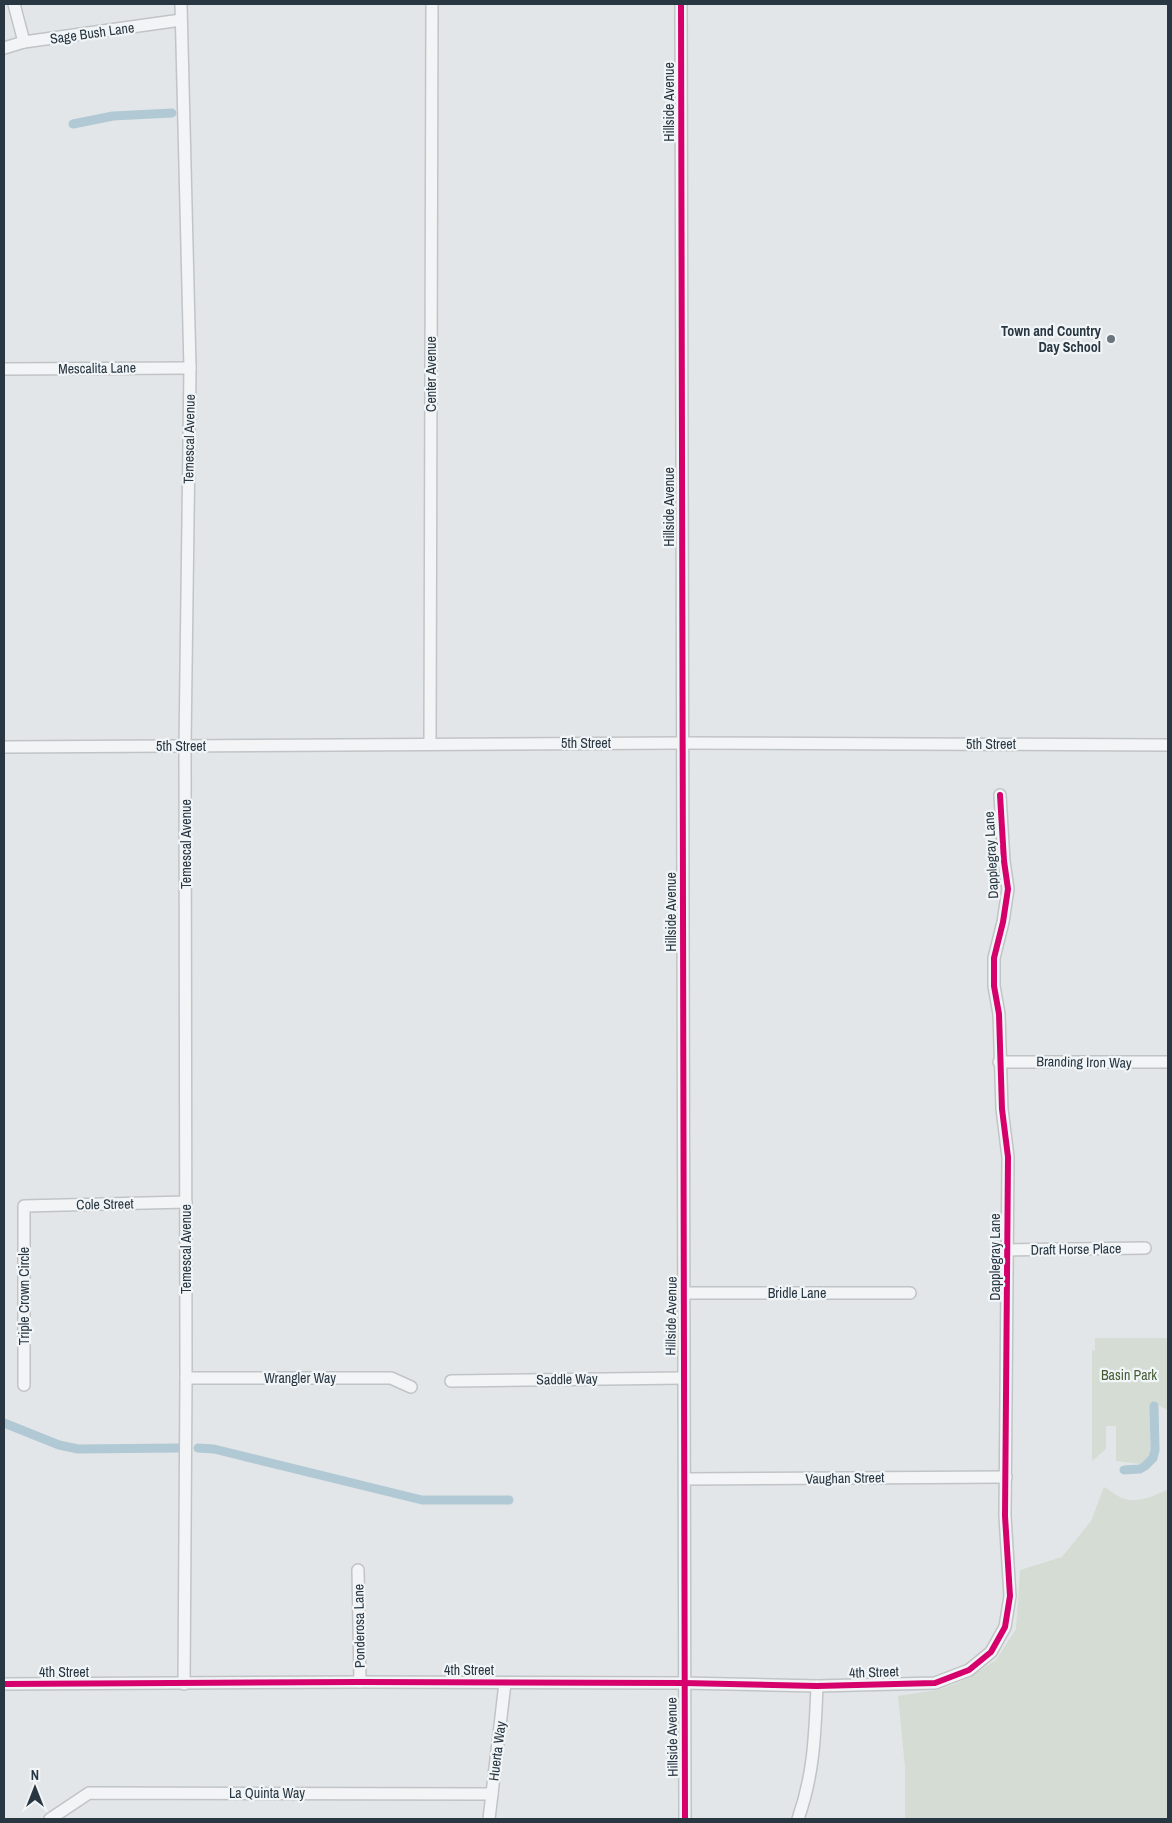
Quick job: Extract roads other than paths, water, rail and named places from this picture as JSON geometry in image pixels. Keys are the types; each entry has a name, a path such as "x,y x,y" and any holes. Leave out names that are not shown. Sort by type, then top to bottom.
{"street":[{"path":"14,4 24,42"},
{"name":"Temescal Avenue","path":"181,4 190,368 185,746 186,1378 184,1684"},
{"name":"Center Avenue","path":"430,743 432,4"},
{"name":"Hillside Avenue","path":"681,4 685,1819"},
{"name":"Sage Bush Lane","path":"4,48 24,42 181,20"},
{"name":"Mescalita Lane","path":"4,369 190,368"},
{"name":"5th Street","path":"4,747 430,743 1168,745"},
{"name":"Dapplegray Lane","path":"935,1683 969,1670 991,1652 1005,1627 1010,1596 1005,1516 1008,1157 999,1062 999,1014 994,986 994,958 1003,922 1008,889 1004,861 1000,795"},
{"name":"Branding Iron Way","path":"999,1062 1168,1062"},
{"name":"Cole Street","path":"24,1206 186,1202"},
{"name":"Triple Crown Circle","path":"24,1206 24,1385"},
{"name":"Draft Horse Place","path":"1007,1250 1145,1248"},
{"name":"Bridle Lane","path":"685,1293 910,1292"},
{"name":"Wrangler Way","path":"186,1378 391,1378 411,1387"},
{"name":"Saddle Way","path":"451,1381 683,1378"},
{"name":"Vaughan Street","path":"685,1479 1006,1476"},
{"name":"Ponderosa Lane","path":"358,1570 360,1682"},
{"name":"4th Street","path":"4,1684 360,1682 684,1683 817,1686 935,1683"},
{"name":"Huerta Way","path":"488,1819 505,1683"},
{"path":"798,1819 804,1804 813,1759 817,1686"},
{"name":"La Quinta Way","path":"50,1819 90,1792 492,1794"}],"waterway":[{"path":"73,124 113,116 172,113"},
{"path":"1124,1470 1140,1469 1153,1458 1155,1450 1154,1406"},
{"path":"4,1423 59,1445 78,1449 177,1448"},
{"path":"198,1448 214,1449 422,1500 509,1500"}],"place":[{"name":"Town and Country Day School","path":"1111,339"}],"park label":[{"name":"Basin Park","path":"1129,1375"}]}
